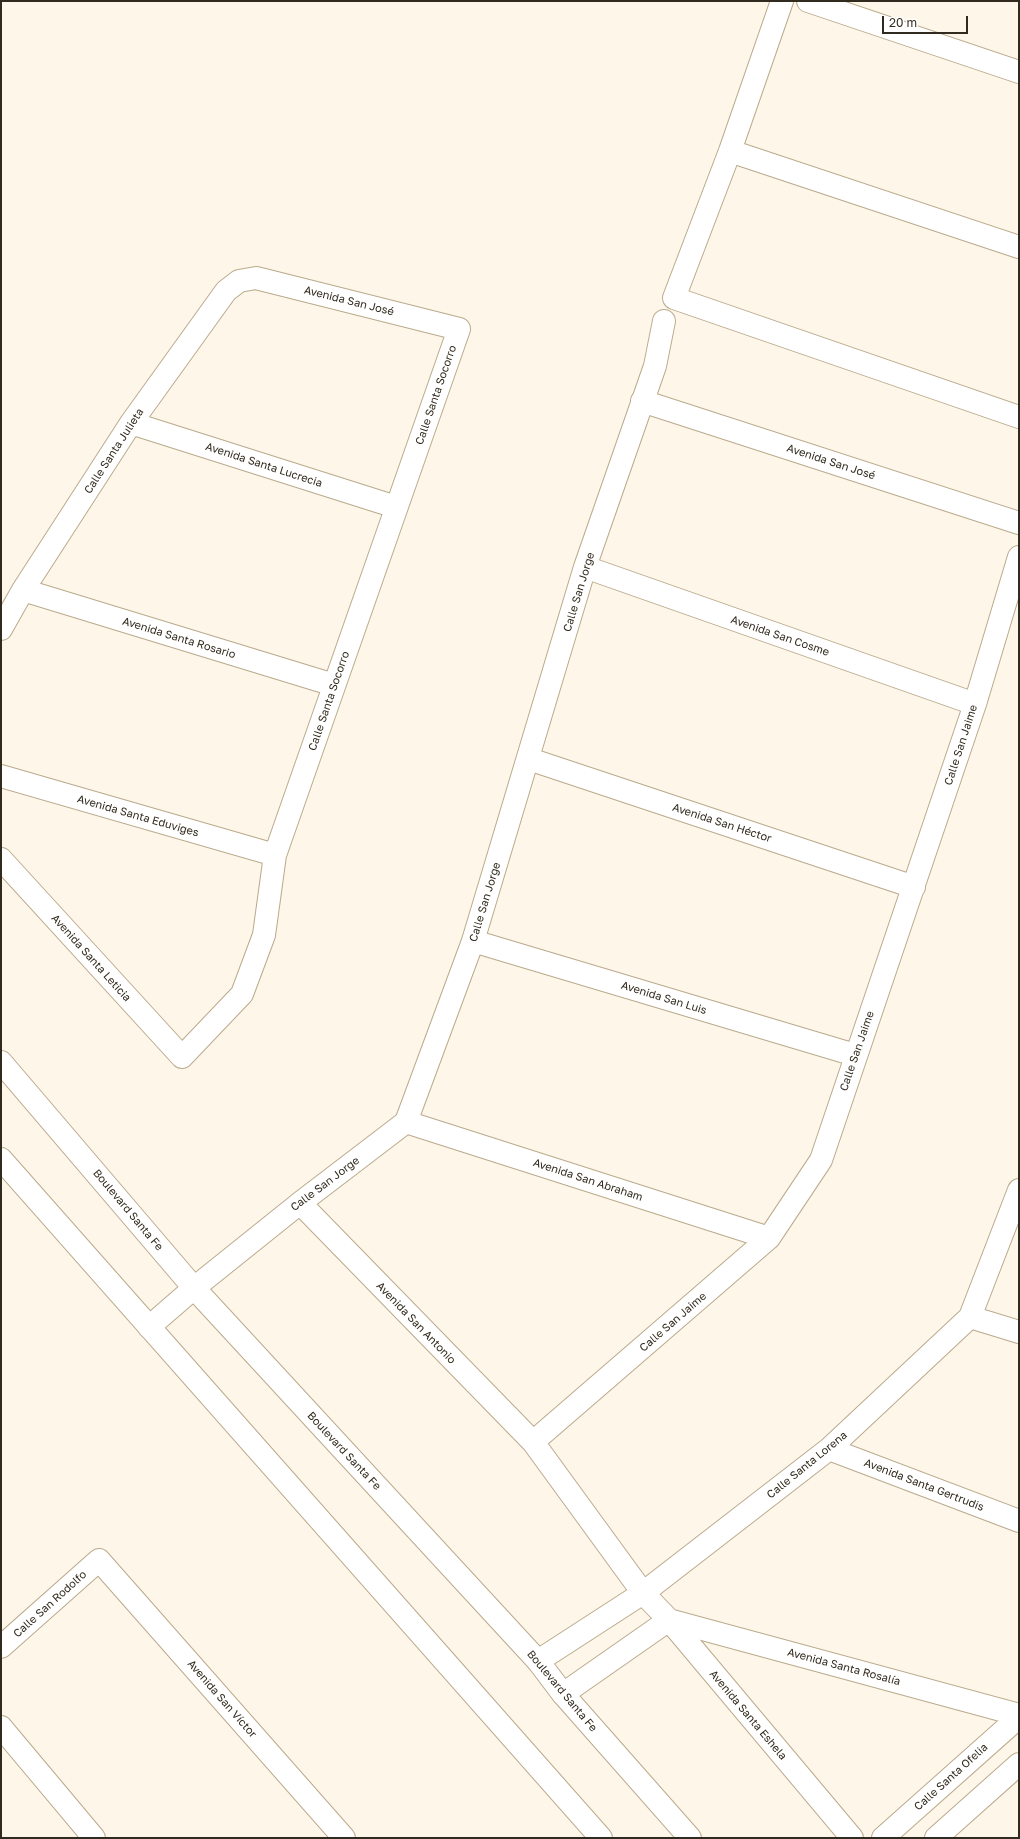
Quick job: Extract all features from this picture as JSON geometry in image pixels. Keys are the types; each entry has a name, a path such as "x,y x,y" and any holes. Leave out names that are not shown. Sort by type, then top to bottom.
{"street":[{"path":"782,1 730,151 674,298 1019,417"},
{"path":"808,1 1019,72"},
{"path":"730,151 1019,247"},
{"name":"Avenida San José","path":"240,281 256,278 459,328"},
{"name":"Calle Santa Julieta","path":"1,629 23,590 131,423 226,291 240,281"},
{"name":"Calle San Jorge","path":"149,1327 194,1288 300,1203 406,1122 474,941 586,567 655,366 664,321"},
{"name":"Calle Santa Socorro","path":"182,1057 242,994 264,935 275,855 459,328"},
{"name":"Avenida San José","path":"642,401 1019,523"},
{"name":"Avenida Santa Lucrecia","path":"131,423 396,507"},
{"name":"Calle San Jaime","path":"533,1442 769,1238 821,1160 974,704 1019,557"},
{"name":"Avenida San Cosme","path":"586,567 974,704"},
{"name":"Avenida Santa Rosario","path":"23,590 334,685"},
{"name":"Avenida San Héctor","path":"529,759 914,886"},
{"name":"Avenida Santa Eduviges","path":"1,776 275,855"},
{"name":"Avenida Santa Leticia","path":"2,861 182,1057"},
{"name":"Avenida San Luis","path":"474,941 855,1055"},
{"name":"Boulevard Santa Fe","path":"1,1062 194,1288 538,1660 563,1694 690,1838"},
{"name":"Avenida San Abraham","path":"406,1122 769,1238"},
{"path":"1,1159 601,1838"},
{"name":"Calle Santa Lorena","path":"538,1660 643,1593 829,1449 970,1317 1019,1190"},
{"name":"Avenida San Antonio","path":"300,1203 533,1442 643,1593"},
{"path":"970,1317 1019,1332"},
{"name":"Avenida Santa Gertrudis","path":"829,1449 1019,1521"},
{"name":"Calle San Rodolfo","path":"1,1648 99,1560"},
{"name":"Avenida San Víctor","path":"99,1560 344,1838"},
{"name":"Avenida Santa Eshela","path":"643,1593 669,1620 852,1838"},
{"path":"563,1694 669,1620"},
{"name":"Avenida Santa Rosalía","path":"669,1620 1019,1716"},
{"name":"Calle Santa Ofelia","path":"883,1838 1019,1716"},
{"path":"1,1727 94,1838"},
{"path":"936,1838 1019,1764"}]}
